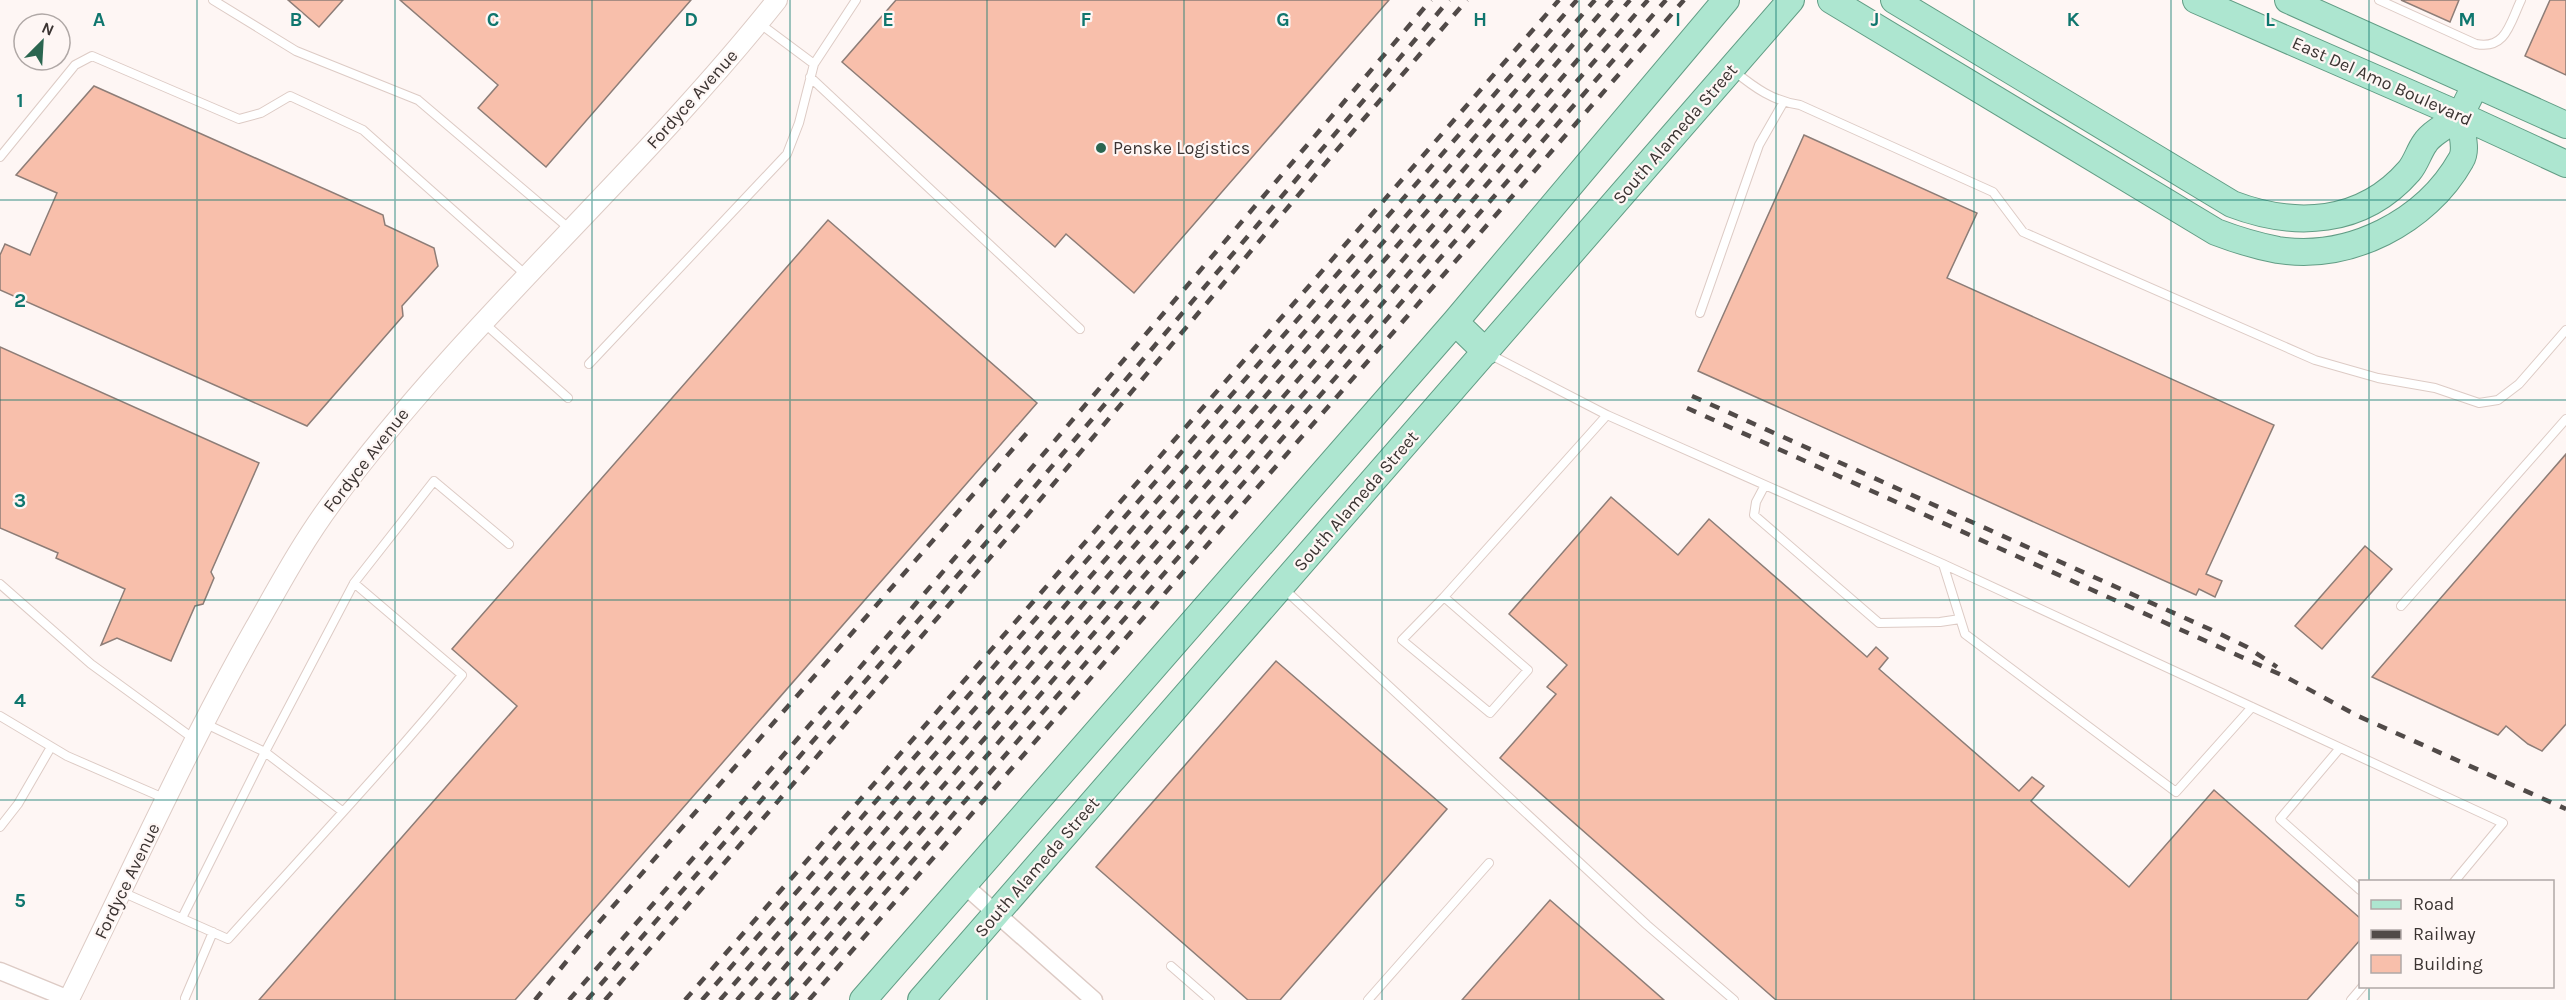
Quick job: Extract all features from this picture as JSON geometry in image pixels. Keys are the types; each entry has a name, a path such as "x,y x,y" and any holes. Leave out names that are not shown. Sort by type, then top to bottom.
{"main road":[{"path":"863,1000 1455,322 1726,0"},
{"name":"South Alameda Street","path":"921,1000 1791,0"},
{"path":"1831,0 2216,232 2244,242 2280,250 2334,248 2361,242 2389,232 2405,220 2446,182 2463,157 2462,116 2476,85"},
{"path":"1894,0 1998,65 2232,204 2280,219 2332,217 2369,203 2391,188 2410,170 2426,141 2462,116"},
{"name":"East Del Amo Boulevard","path":"2196,0 2566,164"},
{"name":"East Del Amo Boulevard","path":"2288,0 2566,125"},
{"path":"1455,322 1486,352"}],"street":[{"name":"Fordyce Avenue","path":"70,1000 222,686 291,563 330,504 367,455 442,367 693,100 777,0"},
{"path":"963,884 1094,1000"},
{"path":"0,971 70,1000"}],"lane":[{"path":"213,0 296,51 418,100 571,230"},
{"path":"589,364 787,154 799,123 814,64 856,0"},
{"path":"2379,0 2476,44 2488,46 2496,44 2504,35 2521,0"},
{"path":"759,23 814,64"},
{"path":"0,157 75,65 92,56 239,120 261,113 290,96 363,130 527,276"},
{"path":"1731,69 1758,90 1783,103 1800,105 1993,192 2023,232 2315,360 2378,378 2435,388 2479,403 2498,400 2519,384 2566,330"},
{"path":"810,77 1080,329"},
{"path":"1700,313 1759,145 1783,103"},
{"path":"484,323 568,398"},
{"path":"1486,352 1607,415 1943,564 2503,824 2456,880"},
{"path":"1444,597 1528,670 1490,713 1402,640 1444,597 1607,415"},
{"path":"2401,606 2566,419"},
{"path":"182,918 265,752 332,629 354,583 434,481 509,544"},
{"path":"1765,485 1756,502 1754,515 1879,622 1940,622 1960,619"},
{"path":"1943,564 1965,634 2176,792 2252,707"},
{"path":"122,892 228,939 342,811 394,758 462,675 354,583"},
{"path":"0,584 91,664 199,731 265,752 342,811"},
{"path":"1281,587 1647,925 1734,1000"},
{"path":"0,716 67,756 166,799"},
{"path":"0,827 18,804 51,747"},
{"path":"2340,748 2280,819 2359,888"},
{"path":"1368,1000 1490,863"},
{"path":"185,998 213,932"},
{"path":"1171,966 1210,1000"},
{"path":"2351,1000 2362,988"}],"building":[{"path":"288,0 343,0 319,27"},
{"path":"400,0 691,0 546,167 478,108 498,85"},
{"name":"Penske Logistics","path":"896,0 1389,0 1134,293 1066,234 1055,247 842,62"},
{"path":"2401,0 2459,0 2450,22"},
{"path":"2550,0 2566,0 2566,75 2525,56"},
{"path":"94,86 383,215 385,225 434,248 438,266 402,306 403,316 307,426 0,290 0,255 5,244 30,255 57,193 16,175"},
{"path":"1804,135 1977,213 1947,278 2274,425 2206,574 2222,581 2215,597 2199,589 2196,595 1698,371"},
{"path":"828,220 1037,403 515,1000 259,1000 517,706 452,649"},
{"path":"0,347 259,463 211,572 214,578 203,604 195,606 171,661 117,638 101,645 125,589 56,558 58,553 0,528"},
{"path":"2566,454 2566,724 2542,751 2528,744 2506,726 2498,735 2372,677"},
{"path":"1611,497 1678,555 1709,519 1867,657 1876,647 1888,658 1879,669 2019,791 2032,777 2044,786 2031,801 2129,887 2214,790 2359,917 2359,941 2307,1000 1776,1000 1500,758 1556,694 1547,687 1567,665 1509,614"},
{"path":"2365,546 2392,569 2322,649 2295,626"},
{"path":"1276,661 1447,809 1280,1000 1248,1000 1096,867"},
{"path":"1550,900 1664,1000 1462,1000"}],"railway":[{"path":"569,1000 912,608 1431,0"},
{"path":"587,1000 1019,505 1449,0"},
{"path":"605,1000 1028,514 1467,0"},
{"path":"685,1000 1559,0"},
{"path":"702,1000 1577,0"},
{"path":"720,1000 1595,0"},
{"path":"737,1000 1612,0"},
{"path":"756,1000 1630,0"},
{"path":"773,1000 1648,0"},
{"path":"791,1000 1666,0"},
{"path":"809,1000 1684,0"},
{"path":"1692,396 2216,632 2247,647 2277,667"},
{"path":"1687,408 2286,677 2358,716 2566,809"},
{"path":"535,1000 588,935 1033,426"}],"place":[{"name":"Penske Logistics","path":"1101,148"}]}
